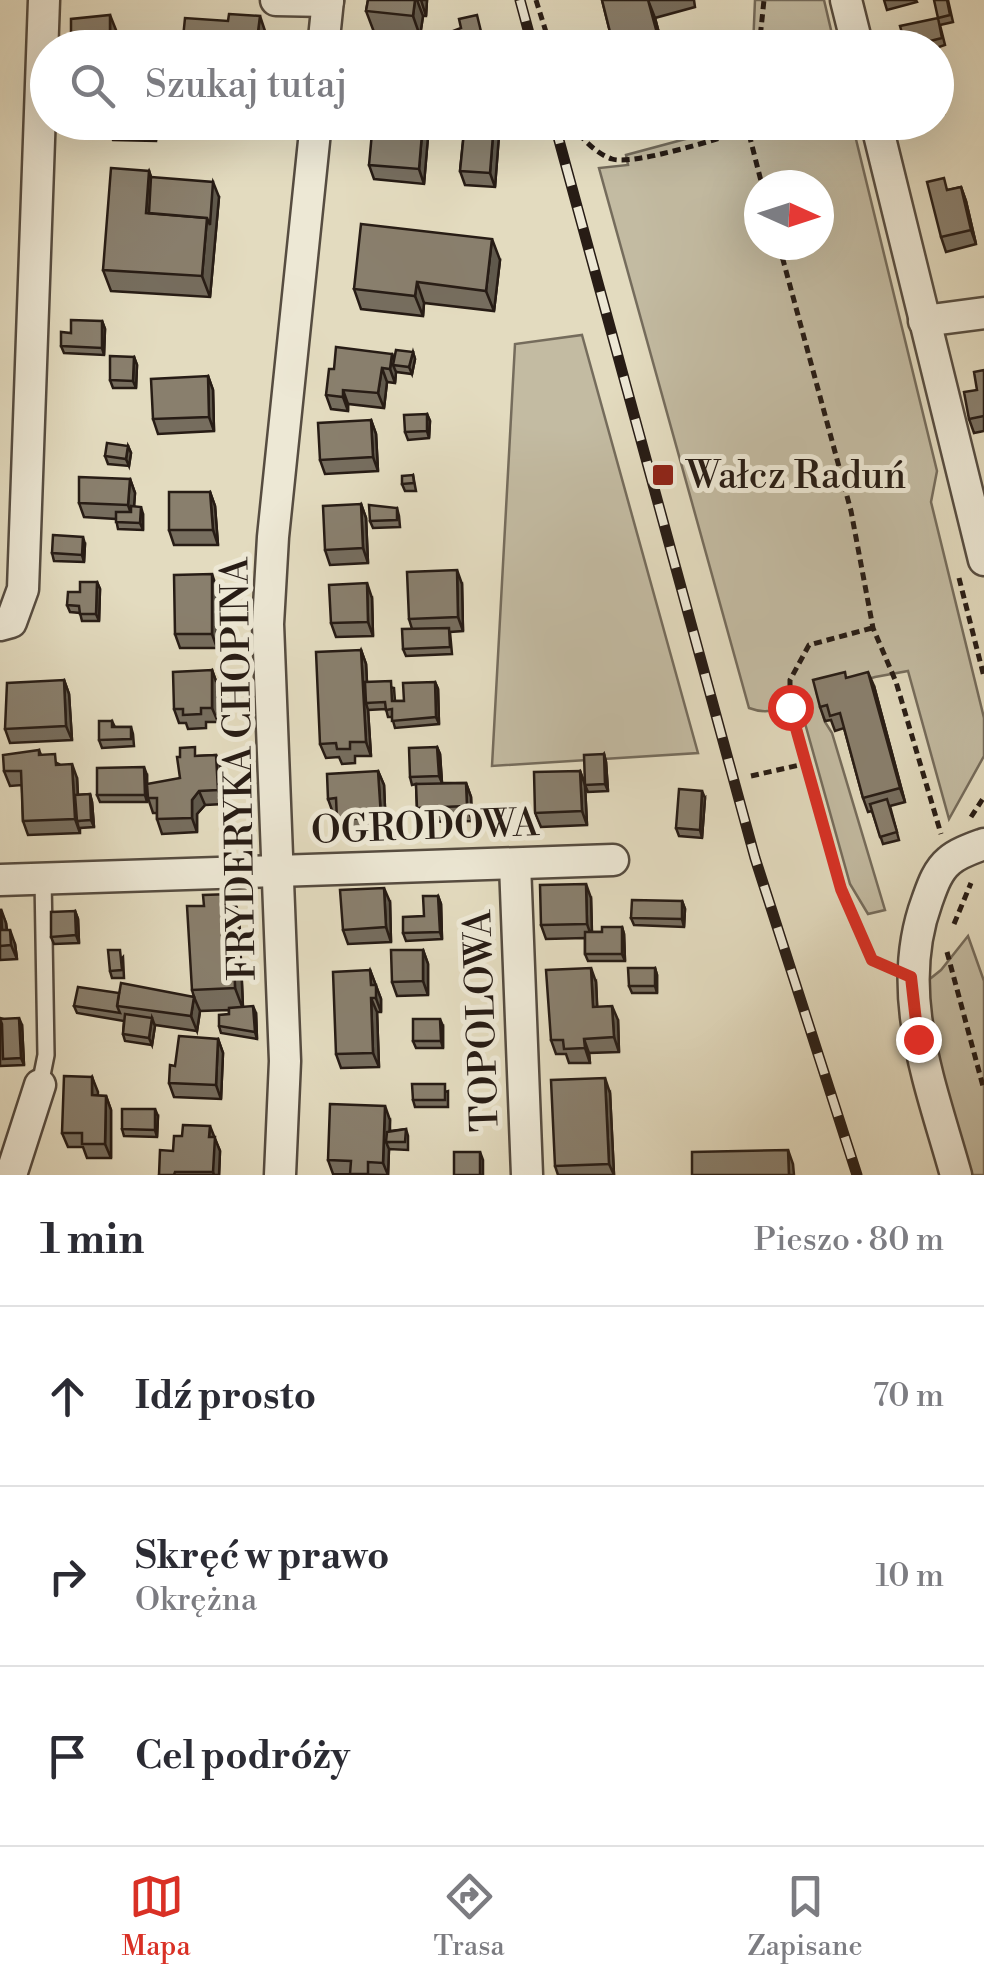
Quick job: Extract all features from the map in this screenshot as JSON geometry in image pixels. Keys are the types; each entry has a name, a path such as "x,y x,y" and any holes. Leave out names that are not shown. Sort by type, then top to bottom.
{"street":[{"path":"43,30 44,0"},
{"path":"276,0 328,1 326,30"},
{"path":"846,0 854,30"},
{"path":"0,625 11,622 23,588 39,140"},
{"name":"FRYDERYKA CHOPINA","path":"280,1175 285,1061 268,624 273,537 314,140"},
{"path":"880,140 984,560"},
{"path":"924,322 984,313"},
{"path":"956,1175 918,1039 911,977 914,946 935,879 969,851"},
{"name":"OGRODOWA","path":"0,880 614,860"},
{"name":"TOPOLOWA","path":"515,864 527,1175"},
{"path":"10,1175 40,1085"}],"lane":[{"path":"40,1085 46,1055 43,878"}],"path":[{"path":"536,0 545,30"},
{"path":"762,30 764,0"},
{"path":"585,140 612,159 636,159 702,140"},
{"path":"753,140 759,170"},
{"path":"784,260 851,511 873,628 969,851 981,860 952,927"},
{"path":"873,628 809,645 790,680 790,707 841,889 872,960 911,977"},
{"path":"751,776 804,764"},
{"path":"969,851 971,818 984,797"},
{"path":"945,944 984,1090"}],"shaded area":[{"path":"755,0 824,0 831,30 754,30"},
{"path":"682,140 856,140 937,471 931,502 984,718 984,756 949,819 908,671 817,694 885,910 868,914 850,884 801,709 749,708 599,168 628,165 626,155"},
{"path":"582,335 698,753 492,766 515,344"},
{"path":"968,936 984,981 984,1175 966,1175 916,990 941,970"}],"building":[{"path":"368,0 415,0 413,16 366,11"},
{"path":"602,0 648,0 656,30 610,30"},
{"path":"934,0 947,0 950,15 938,18"},
{"path":"229,14 260,16 258,30 184,30 185,18 228,21"},
{"path":"110,15 110,30 71,30 71,19"},
{"path":"477,15 481,30 456,30 461,28 459,19"},
{"path":"938,18 940,30 901,30 900,26"},
{"path":"371,140 421,140 419,169 369,165"},
{"path":"463,140 493,140 490,173 460,171"},
{"path":"111,168 149,171 146,213 207,218 202,276 103,270"},
{"path":"151,177 213,182 210,225 207,218 149,213"},
{"path":"944,178 947,190 961,187 971,230 941,237 927,182"},
{"path":"361,224 492,239 486,291 417,282 415,296 354,289"},
{"path":"71,320 102,321 102,348 61,346 61,332 71,333"},
{"path":"336,347 392,354 390,369 382,368 378,393 343,390 343,397 326,395"},
{"path":"396,350 413,352 409,367 393,365"},
{"path":"110,356 134,357 133,381 110,380"},
{"path":"984,370 984,416 969,419 964,392 977,390 974,372"},
{"path":"208,376 209,417 153,419 151,379"},
{"path":"427,414 427,431 405,432 404,415"},
{"path":"371,420 373,457 320,460 318,423"},
{"path":"107,443 128,446 126,459 105,456"},
{"path":"413,475 414,483 402,484 402,476"},
{"path":"79,477 130,479 128,505 79,503"},
{"path":"169,492 210,492 213,530 169,530"},
{"path":"361,504 363,548 325,550 323,506"},
{"path":"369,505 397,508 397,520 370,521"},
{"path":"131,506 141,507 140,523 116,522 116,512 131,512"},
{"path":"53,535 83,537 82,555 52,553"},
{"path":"457,570 458,617 409,619 407,572"},
{"path":"212,574 212,634 175,634 174,575"},
{"path":"80,582 97,582 96,614 80,614 79,606 67,605 68,592 80,592"},
{"path":"367,583 368,622 331,623 329,585"},
{"path":"449,628 450,647 403,649 402,629"},
{"path":"361,650 366,742 350,742 350,749 337,749 336,743 320,744 316,652"},
{"path":"212,670 212,708 201,708 201,714 183,715 183,709 174,709 173,672"},
{"path":"845,672 846,678 868,672 900,788 863,798 840,713 830,716 827,705 820,707 813,680"},
{"path":"64,680 66,726 5,729 7,683"},
{"path":"391,681 392,701 404,701 403,683 435,682 436,717 392,721 392,709 386,710 385,702 366,703 365,682"},
{"path":"99,721 112,721 112,727 131,727 131,739 99,740"},
{"path":"195,747 195,756 216,755 218,790 199,791 192,800 192,818 157,819 157,798 148,798 147,784 180,778 180,748"},
{"path":"437,747 439,776 410,777 409,748"},
{"path":"39,750 39,755 55,754 56,765 72,764 75,819 23,821 21,771 4,771 3,755"},
{"path":"604,754 605,784 585,785 584,755"},
{"path":"144,767 145,795 97,795 97,768"},
{"path":"378,771 381,817 337,820 336,798 328,799 327,774"},
{"path":"580,771 582,811 535,813 534,772"},
{"path":"466,783 467,806 417,808 416,784"},
{"path":"679,789 702,791 700,830 676,828"},
{"path":"90,794 91,820 77,821 75,795"},
{"path":"887,799 897,832 880,837 870,804"},
{"path":"586,884 587,924 541,925 540,885"},
{"path":"384,888 386,927 343,930 340,890"},
{"path":"232,894 235,988 192,990 187,906 204,906 203,895"},
{"path":"423,896 438,896 440,932 403,933 403,917 424,916"},
{"path":"632,900 682,901 682,919 631,918"},
{"path":"0,909 2,930 10,930 11,945 0,946"},
{"path":"75,911 76,935 51,937 51,912"},
{"path":"602,927 622,927 622,954 585,954 585,932 602,932"},
{"path":"108,950 120,950 122,970 110,971"},
{"path":"391,950 423,950 423,981 392,982"},
{"path":"591,968 593,1007 612,1006 614,1037 584,1039 585,1048 564,1049 563,1040 551,1040 546,970"},
{"path":"628,968 655,968 655,986 629,986"},
{"path":"370,970 371,985 376,985 376,998 371,998 373,1053 336,1054 333,972"},
{"path":"121,983 194,997 191,1016 117,1006"},
{"path":"78,987 119,993 120,1013 74,1006"},
{"path":"253,1006 255,1032 219,1026 219,1015 229,1014 229,1008"},
{"path":"125,1014 152,1018 149,1038 123,1034"},
{"path":"19,1018 21,1058 3,1059 0,1019"},
{"path":"413,1019 440,1019 441,1041 413,1041"},
{"path":"179,1036 218,1039 216,1085 169,1083"},
{"path":"64,1076 92,1077 92,1095 106,1096 105,1144 82,1144 82,1133 62,1133"},
{"path":"605,1078 609,1164 555,1166 551,1080"},
{"path":"412,1084 445,1084 445,1100 413,1100"},
{"path":"330,1104 385,1106 383,1163 368,1162 368,1174 350,1174 351,1161 328,1160"},
{"path":"122,1109 155,1109 155,1130 122,1129"},
{"path":"183,1125 210,1126 209,1137 215,1137 213,1172 159,1175 160,1150 173,1151 174,1136 182,1136"},
{"path":"406,1129 405,1142 386,1142 387,1132"},
{"path":"788,1150 789,1175 692,1175 692,1152"},
{"path":"454,1152 480,1152 480,1175 454,1175"}],"railway":[{"path":"520,0 528,30"},
{"path":"559,140 755,858 857,1175"}],"place":[{"name":"Wałcz Raduń","path":"663,475"}],"route":[{"path":"790,707 841,889 872,960 911,977 918,1039"}]}
